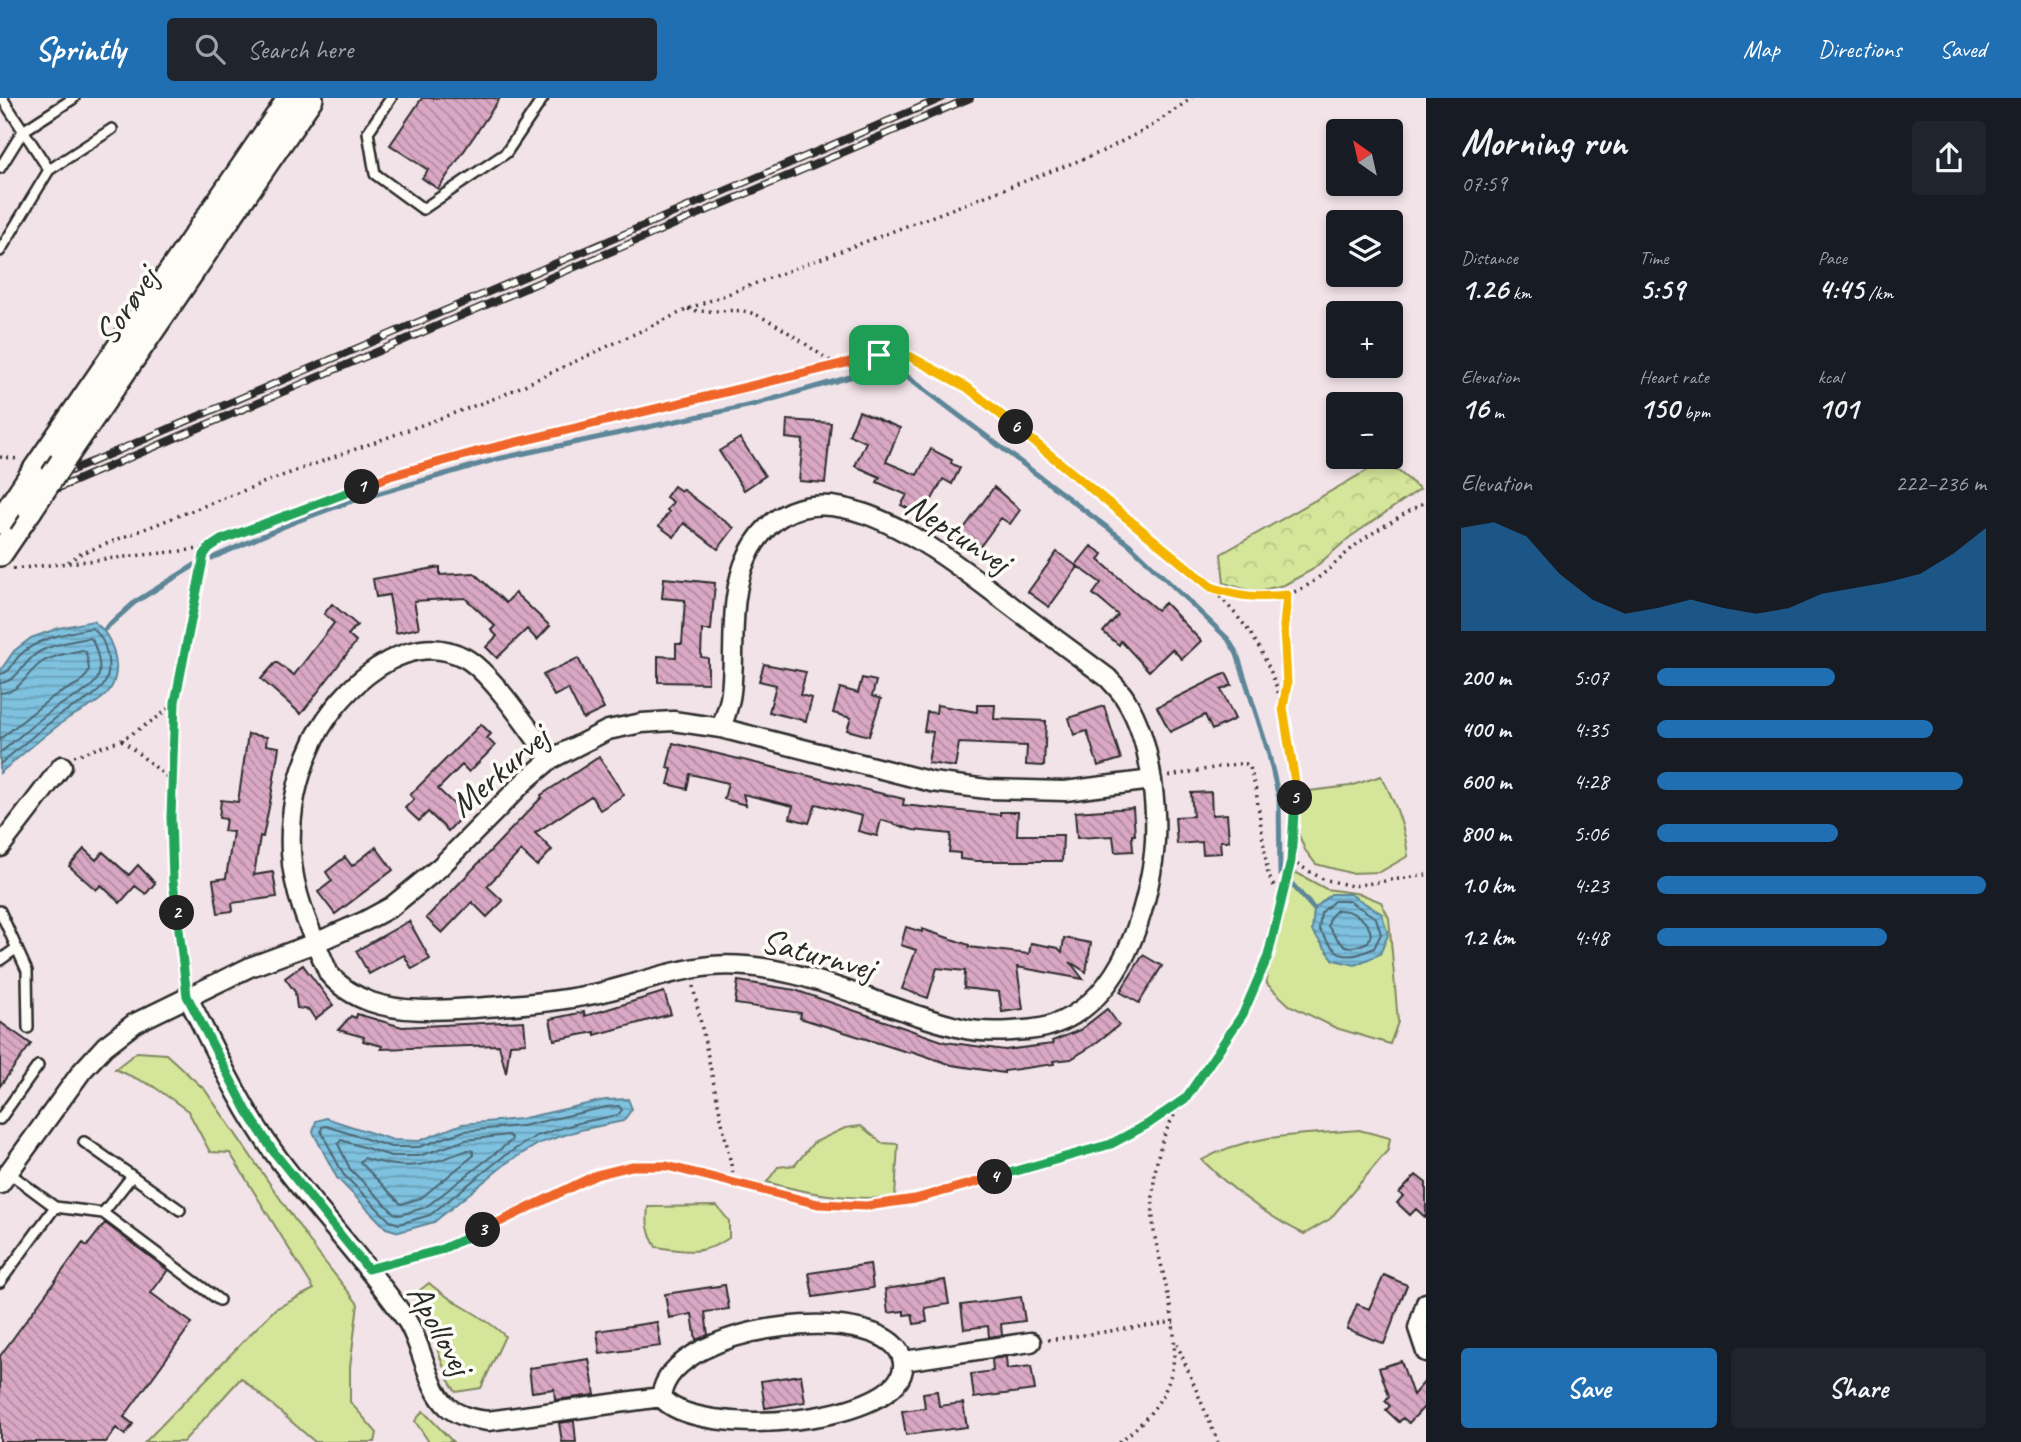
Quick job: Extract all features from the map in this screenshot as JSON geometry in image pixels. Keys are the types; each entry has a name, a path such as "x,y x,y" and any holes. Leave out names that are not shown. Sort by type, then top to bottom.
{"street":[{"name":"Sorøvej","path":"0,522 290,98"},
{"name":"Sorøvej","path":"4,562 30,510 311,98"},
{"name":"Neptunvej","path":"721,728 731,695 737,593 747,556 765,529 787,513 813,505 841,508 886,521 929,545 1108,678 1126,699 1140,730 1152,780"},
{"name":"Saturnvej","path":"551,759 498,689 467,659 435,649 414,651 387,661 347,695 316,737 302,771 293,805 291,853 299,900 329,974 347,991 374,1003 423,1010 540,1004 690,970 737,965 767,968 802,977 963,1029 1040,1029 1054,1025 1082,1009 1109,982 1136,931 1153,866 1156,828 1152,780"},
{"name":"Merkurvej","path":"4,1178 82,1071 106,1046 135,1023 250,967 315,943 391,907 416,889 525,781 551,759 608,730 642,723 673,721 721,728 932,782 987,789 1065,791 1152,780"},
{"path":"0,847 62,766"},
{"name":"Apollovej","path":"187,996 247,1111 266,1141 408,1323 420,1345 440,1398 448,1407 466,1418 488,1420 662,1397"},
{"path":"1426,1303 1418,1328 1426,1353"},
{"path":"831,1324 859,1330 891,1343 898,1349 904,1361 900,1377 884,1394 856,1412 817,1425 763,1433 716,1429 680,1418 671,1412 662,1397 667,1378 681,1364 706,1347 742,1334 786,1326 831,1324"},
{"path":"904,1361 1031,1342"}],"lane":[{"path":"2,98 49,170"},
{"path":"0,168 23,131 74,98"},
{"path":"391,98 368,132 375,174 423,209 506,153 543,98"},
{"path":"0,251 49,170 111,129"},
{"path":"0,911 27,971 28,1028"},
{"path":"0,960 17,948"},
{"path":"0,1119 38,1066"},
{"path":"84,1142 180,1210"},
{"path":"103,1213 132,1175"},
{"path":"4,1178 55,1207 103,1213 219,1300"},
{"path":"0,1282 55,1207"}],"path":[{"path":"68,562 80,554 268,481 501,396 688,309 1099,153 1150,127 1192,98"},
{"path":"688,309 697,312 741,311 757,314 835,364"},
{"path":"187,996 173,881 172,782 175,702 204,555 209,548 221,540 390,476 476,452 835,364 879,355 909,356 968,388 1211,587 1243,622 1265,658 1283,708 1296,788 1291,861 1286,890 1268,956 1243,1014 1170,1124 1159,1150 1153,1194 1154,1231 1177,1343 1218,1442"},
{"path":"1211,587 1234,595 1258,598 1287,595 1310,584 1362,541 1426,501"},
{"path":"4,562 68,562 209,548"},
{"path":"1283,708 1287,684 1284,626 1287,595"},
{"path":"62,766 76,754 122,740 161,715 175,702"},
{"path":"122,740 172,782"},
{"path":"1152,780 1236,764 1250,767 1268,875 1274,886 1286,890"},
{"path":"1291,861 1323,879 1352,886 1426,875"},
{"path":"690,970 735,1183"},
{"path":"368,1269 440,1250 596,1175 632,1166 667,1166 818,1204 866,1206 915,1199 1111,1144 1148,1124 1186,1098"},
{"path":"1031,1342 1174,1322"},
{"path":"1119,1442 1139,1427 1157,1404 1171,1376 1177,1343"}],"green space":[{"path":"1370,469 1398,471 1420,489 1350,537 1312,570 1284,585 1254,592 1224,583 1221,554"},
{"path":"1381,776 1399,814 1408,856 1380,872 1350,873 1316,864 1305,850 1296,828 1301,792 1350,786"},
{"path":"1295,872 1326,889 1361,894 1381,902 1389,918 1398,1022 1390,1044 1336,1028 1289,1005 1267,984 1266,968 1287,891"},
{"path":"137,1052 166,1054 205,1090 317,1252 358,1304 350,1367 350,1402 377,1433 375,1442 315,1442 241,1378 183,1442 145,1442 275,1309 314,1289 230,1153 210,1152 188,1111 153,1086 115,1069"},
{"path":"861,1126 882,1143 898,1144 895,1198 830,1195 767,1182 778,1167 795,1165 813,1143 845,1128"},
{"path":"1359,1130 1390,1138 1388,1150 1330,1219 1304,1234 1250,1201 1202,1160 1220,1151 1258,1140"},
{"path":"717,1206 729,1221 729,1238 702,1250 656,1247 648,1228 648,1207"},
{"path":"429,1283 505,1336 481,1388 456,1392 448,1379 429,1326 414,1295"},
{"path":"423,1411 453,1442 429,1442 415,1421"}],"water":[{"path":"93,621 106,634 114,651 116,670 111,688 97,702 58,725 0,773 0,671 14,651 31,638 59,628"},
{"path":"1331,894 1350,894 1382,914 1388,935 1380,954 1355,965 1334,960 1312,931 1314,909"},
{"path":"628,1099 632,1109 623,1121 580,1130 540,1143 508,1162 434,1222 399,1232 386,1228 337,1178 313,1132 316,1121 326,1118 393,1140 419,1141 462,1124 520,1119 605,1100"}],"building":[{"path":"422,98 500,98 438,189 422,178 428,170 390,145"},
{"path":"859,411 900,428 886,462 917,475 931,449 952,460 951,463 960,468 952,484 943,479 923,516 901,505 907,495 877,482 880,477 855,466 866,442 849,435"},
{"path":"787,420 831,423 825,483 799,481 803,440 786,438"},
{"path":"740,438 765,476 744,490 719,451"},
{"path":"674,486 681,491 682,489 734,528 718,549 684,523 674,537 659,526 673,502 666,497"},
{"path":"994,487 1020,510 1010,524 1001,518 976,552 957,538"},
{"path":"1091,546 1103,554 1099,560 1126,584 1157,610 1165,603 1201,641 1182,659 1172,649 1149,671 1121,641 1119,645 1103,632 1118,615 1093,594 1101,583 1076,565"},
{"path":"1057,552 1078,567 1049,607 1028,592"},
{"path":"440,567 440,575 474,573 506,603 515,593 550,626 537,640 527,629 497,658 486,647 497,636 491,630 495,626 465,598 414,601 419,628 396,633 389,595 376,597 373,579"},
{"path":"664,578 715,583 711,630 702,630 701,657 708,658 708,683 658,682 658,656 676,657 676,644 682,644 685,600 662,598"},
{"path":"332,604 357,625 348,635 356,642 301,714 261,679 276,662 294,675 334,623 324,614"},
{"path":"578,658 604,709 583,719 568,689 554,696 543,675"},
{"path":"764,664 806,672 800,695 812,698 806,721 769,712 776,685 759,681"},
{"path":"1226,673 1232,685 1221,690 1235,719 1212,730 1205,715 1170,732 1157,707"},
{"path":"862,678 876,681 872,696 881,699 869,736 847,730 851,718 833,713 840,688 858,693"},
{"path":"937,705 977,712 977,705 995,705 994,719 1046,721 1044,766 1026,765 1027,746 959,743 955,767 928,763 933,732 924,731 927,712 936,713"},
{"path":"1104,706 1121,759 1098,766 1087,731 1074,735 1069,718"},
{"path":"481,724 491,734 487,738 495,746 469,772 462,765 438,789 464,814 448,831 428,812 419,821 405,808 414,799 410,795"},
{"path":"248,734 267,737 266,745 279,747 254,875 273,872 277,897 232,903 233,911 218,913 213,880 226,878 233,832 224,831 226,819 219,818 221,800 238,802"},
{"path":"673,743 904,799 903,805 1000,815 1000,812 1018,812 1017,835 1063,835 1062,861 960,859 960,853 949,852 951,834 913,830 881,820 877,836 858,831 862,816 816,804 809,823 790,818 793,806 743,794 746,805 724,799 728,783 690,774 687,789 668,784 672,769 667,768"},
{"path":"599,757 624,795 600,810 591,796 535,833 552,850 537,866 521,851 487,886 503,901 487,917 472,902 442,933 426,918 541,795"},
{"path":"1211,792 1212,815 1227,814 1229,841 1220,841 1221,853 1203,854 1202,842 1177,844 1175,817 1193,816 1191,793"},
{"path":"1133,808 1133,851 1115,852 1113,836 1077,838 1075,812"},
{"path":"376,847 393,870 335,914 318,892 332,881 326,872 345,857 352,866"},
{"path":"84,849 96,860 103,852 129,875 138,865 155,883 146,894 135,886 120,903 101,885 96,890 69,866"},
{"path":"409,921 430,959 412,969 404,955 369,974 356,951"},
{"path":"906,927 922,932 922,929 969,947 1029,954 1031,943 1058,948 1062,952 1064,938 1091,943 1086,972 1070,962 1083,979 1017,967 1023,1009 1002,1012 999,992 964,988 965,971 937,968 928,998 902,989 916,950 901,945"},
{"path":"1143,955 1162,966 1139,1003 1120,992"},
{"path":"303,965 333,1005 315,1019 309,1010 297,1008 295,992 285,978"},
{"path":"738,981 795,990 945,1042 1005,1050 1053,1044 1052,1041 1080,1030 1107,1009 1119,1025 1071,1059 1004,1073 952,1065 911,1051 910,1053 800,1018 801,1013 735,1004"},
{"path":"664,992 671,1014 595,1035 595,1032 554,1040 550,1019 584,1012 585,1016"},
{"path":"357,1014 402,1027 524,1021 526,1043 510,1044 506,1073 499,1045 381,1049 382,1046 363,1041 364,1037 338,1030 351,1016 356,1018"},
{"path":"0,1022 31,1044 0,1086"},
{"path":"1416,1175 1426,1183 1426,1218 1416,1209 1410,1215 1397,1203 1403,1196 1399,1193"},
{"path":"105,1223 168,1270 151,1293 192,1323 124,1417 133,1424 125,1435 116,1428 106,1442 0,1442 0,1356 83,1243 87,1246"},
{"path":"870,1264 873,1288 813,1297 809,1273"},
{"path":"1384,1275 1407,1285 1384,1344 1347,1329 1357,1304 1369,1309"},
{"path":"945,1280 949,1304 925,1308 927,1322 914,1324 912,1314 904,1315 904,1311 888,1313 885,1289"},
{"path":"725,1285 729,1309 705,1312 708,1335 696,1340 692,1314 669,1318 665,1294"},
{"path":"1021,1297 1025,1321 1001,1324 1002,1335 989,1337 988,1326 964,1329 961,1305"},
{"path":"657,1322 661,1346 600,1354 597,1331"},
{"path":"1006,1357 1007,1369 1031,1366 1035,1390 974,1398 971,1374 993,1371 992,1359"},
{"path":"589,1359 595,1395 555,1400 554,1389 532,1392 529,1368"},
{"path":"1401,1361 1413,1395 1426,1380 1426,1405 1409,1423 1403,1418 1399,1422 1386,1410 1390,1406 1385,1401 1389,1396 1379,1368"},
{"path":"801,1375 805,1402 765,1408 761,1381"},
{"path":"937,1391 939,1406 963,1403 967,1427 906,1435 902,1411 925,1408 923,1393"},
{"path":"574,1421 576,1442 562,1442 559,1423"}],"waterway":[{"path":"212,558 292,523 349,502 497,459 752,405 892,365 1129,544 1228,639 1237,654 1268,751 1279,798 1280,874"},
{"path":"105,629 135,602 195,565"},
{"path":"1291,883 1314,909"}],"railway":[{"path":"0,501 942,98"},
{"path":"0,513 970,98"}],"route":[{"path":"879,355 909,356 968,388 1211,587 1234,595 1258,598 1287,595 1284,626 1287,684 1283,708 1296,788 1291,861 1268,956 1243,1014 1186,1098 1148,1124 1111,1144 915,1199 866,1206 818,1204 667,1166 632,1166 596,1175 440,1250 368,1269 273,1151 247,1111 187,996 173,881 171,817 175,702 204,555 221,540 390,476 476,452 879,355"}]}
